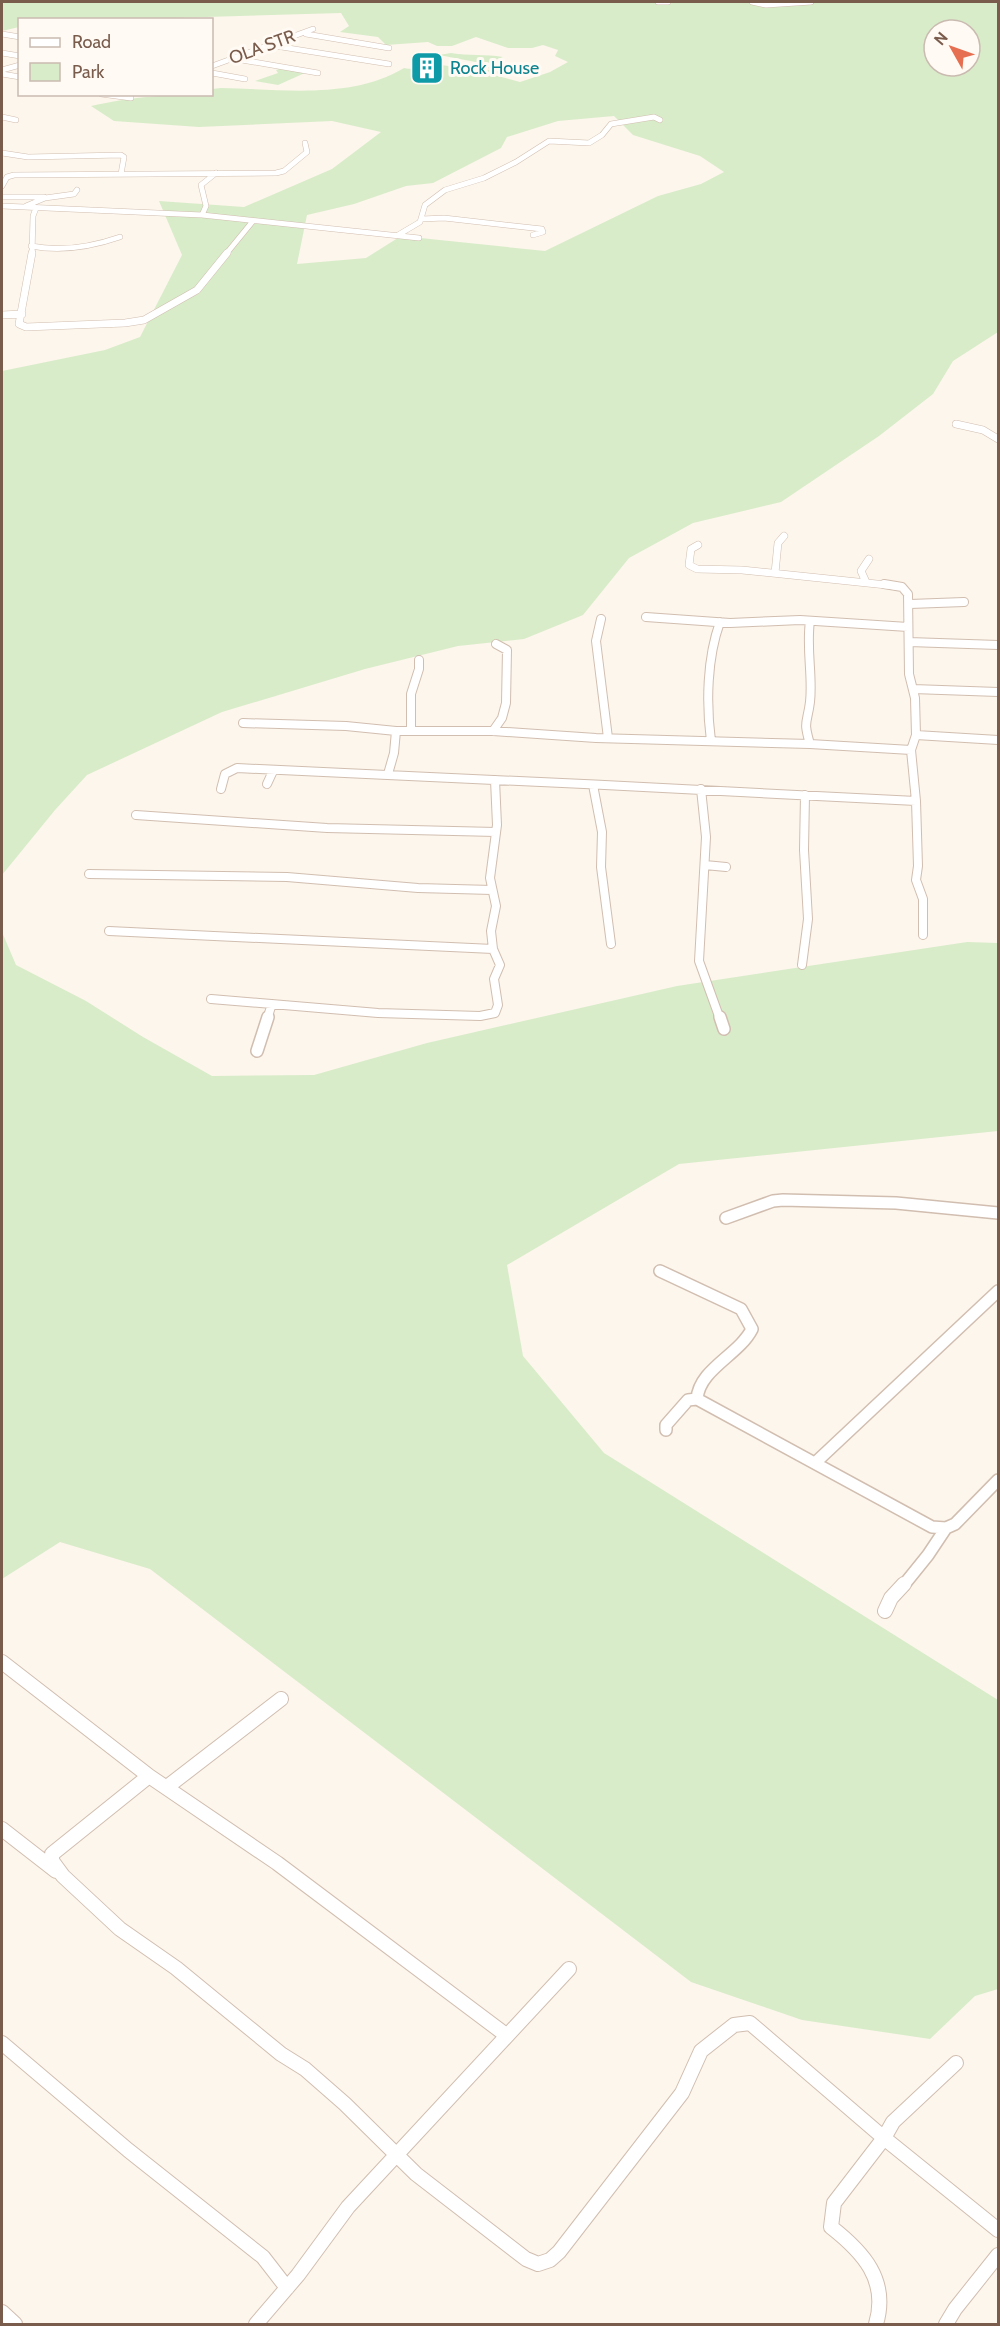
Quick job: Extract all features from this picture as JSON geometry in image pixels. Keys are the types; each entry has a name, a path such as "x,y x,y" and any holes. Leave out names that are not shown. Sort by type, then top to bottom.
{"street":[{"path":"658,2 668,2"},
{"path":"752,2 766,5 811,2"},
{"name":"OLA STR","path":"213,66 314,29"},
{"path":"2,33 18,37"},
{"path":"300,33 388,48"},
{"path":"269,45 389,64"},
{"path":"2,53 18,56"},
{"path":"233,58 318,73"},
{"path":"2,72 18,66"},
{"path":"2,72 18,76"},
{"path":"213,73 245,80"},
{"path":"116,96 131,98"},
{"path":"2,117 16,120"},
{"path":"398,235 420,222 425,205 445,190 481,179 523,158 549,141 589,143 602,135 611,124 637,122 654,117 660,120"},
{"path":"2,186 10,176 281,173 307,152 305,143"},
{"path":"2,153 43,156 121,155 124,157 121,174"},
{"path":"37,175 36,170 43,156"},
{"path":"202,215 206,206 201,185 216,173"},
{"path":"2,197 53,197 74,194 77,190"},
{"path":"23,207 53,197"},
{"path":"2,206 202,215 419,238"},
{"path":"36,208 33,216 32,256 19,324 33,328 144,320 197,290 254,221"},
{"path":"422,219 444,218 542,229 543,232 533,235"},
{"path":"31,246 47,249 94,246 120,237"},
{"path":"2,315 22,314"},
{"path":"956,424 983,430 999,439"},
{"path":"775,573 778,543 784,536"},
{"path":"698,545 690,552 689,565 692,568 866,582 902,587 908,594 910,604 909,674 913,689 916,735 911,750 916,801 918,866 916,880 923,898 923,935"},
{"path":"866,582 861,571 869,559"},
{"path":"910,604 964,602"},
{"path":"646,617 720,622 810,621 908,627"},
{"path":"601,619 596,641 608,738"},
{"path":"810,621 807,642 810,702 804,724 810,744"},
{"path":"711,741 709,701 713,648 720,622"},
{"path":"909,642 999,645"},
{"path":"493,731 496,724 503,718 508,654 507,650 496,644"},
{"path":"411,731 411,694 420,666 419,660"},
{"path":"913,689 999,692"},
{"path":"243,723 346,726 396,731 493,731 911,750"},
{"path":"388,774 394,753 396,731"},
{"path":"916,735 999,740"},
{"path":"221,789 224,775 231,769 361,775 388,774 409,778 701,789 916,801"},
{"path":"267,784 273,771"},
{"path":"211,999 378,1013 491,1016 498,1010 494,979 500,965 493,948 491,931 496,906 490,878 496,832 495,780"},
{"path":"593,785 602,832 601,867 611,944"},
{"path":"701,789 706,837 699,961 724,1029"},
{"path":"802,966 808,919 804,850 805,795"},
{"path":"136,814 396,831 496,832"},
{"path":"705,865 726,867"},
{"path":"89,874 287,878 418,888 492,890"},
{"path":"109,931 273,937 486,950 493,948"},
{"path":"257,1050 259,1036 266,1026 272,1004"},
{"path":"726,1218 756,1206 783,1200 896,1203 999,1213"},
{"path":"660,1271 741,1309 751,1323 752,1329 748,1338 719,1368 699,1384 696,1389 697,1399"},
{"path":"816,1462 840,1437 999,1291"},
{"path":"666,1430 666,1425 688,1400 697,1399 932,1527 946,1528 955,1524 999,1480"},
{"path":"885,1611 892,1594 907,1581 939,1541 946,1528"},
{"path":"2,1662 150,1776 277,1863 506,2035"},
{"path":"167,1787 281,1699"},
{"path":"63,1876 52,1862 52,1854 150,1776"},
{"path":"2,1829 63,1876 120,1929 176,1968 281,2054 305,2069 398,2154 416,2174 526,2259 538,2264 559,2252 573,2236 682,2093 701,2051 734,2025 750,2023 884,2138 999,2230"},
{"path":"256,2325 288,2288 348,2207 569,1969"},
{"path":"2,2043 128,2150 263,2257 288,2288"},
{"path":"876,2325 879,2290 874,2272 844,2237 831,2227 834,2203 884,2138 893,2122 956,2063"},
{"path":"946,2325 955,2309 999,2255"},
{"path":"2,2312 15,2325"}],"green space":[{"path":"2,2 998,2 998,332 953,361 933,394 879,436 781,502 693,523 629,558 583,615 524,639 458,646 365,669 222,712 87,775 2,875 2,371 105,350 140,337 182,255 159,201 244,207 332,169 381,132 332,121 199,127 114,121 91,106 151,97 213,96 213,89 221,88 291,91 339,89 383,78 404,68 413,69 433,65 478,72 491,69 485,67 506,70 494,75 520,82 550,72 568,62 555,56 558,50 543,45 532,48 508,48 476,37 452,46 437,46 428,42 386,45 378,37 340,32 349,26 341,13 172,18 18,18 18,27 2,31","holes":["614,116 633,135 700,156 724,172 701,184 658,196 545,251 401,236 366,258 297,264 307,215 354,204 406,186 433,183 501,148 507,137 558,121"]},
{"path":"451,53 503,57 486,64 439,55"},
{"path":"276,70 307,72 278,85 255,81 278,73"},
{"path":"2,932 16,965 86,1001 212,1076 314,1075 427,1043 677,986 967,942 998,943 998,1131 679,1164 507,1265 523,1356 604,1453 998,1700 998,1989 975,1996 930,2039 802,2020 691,1982 150,1569 60,1542 2,1579"}],"place":[{"name":"Rock House","path":"427,68"}]}
